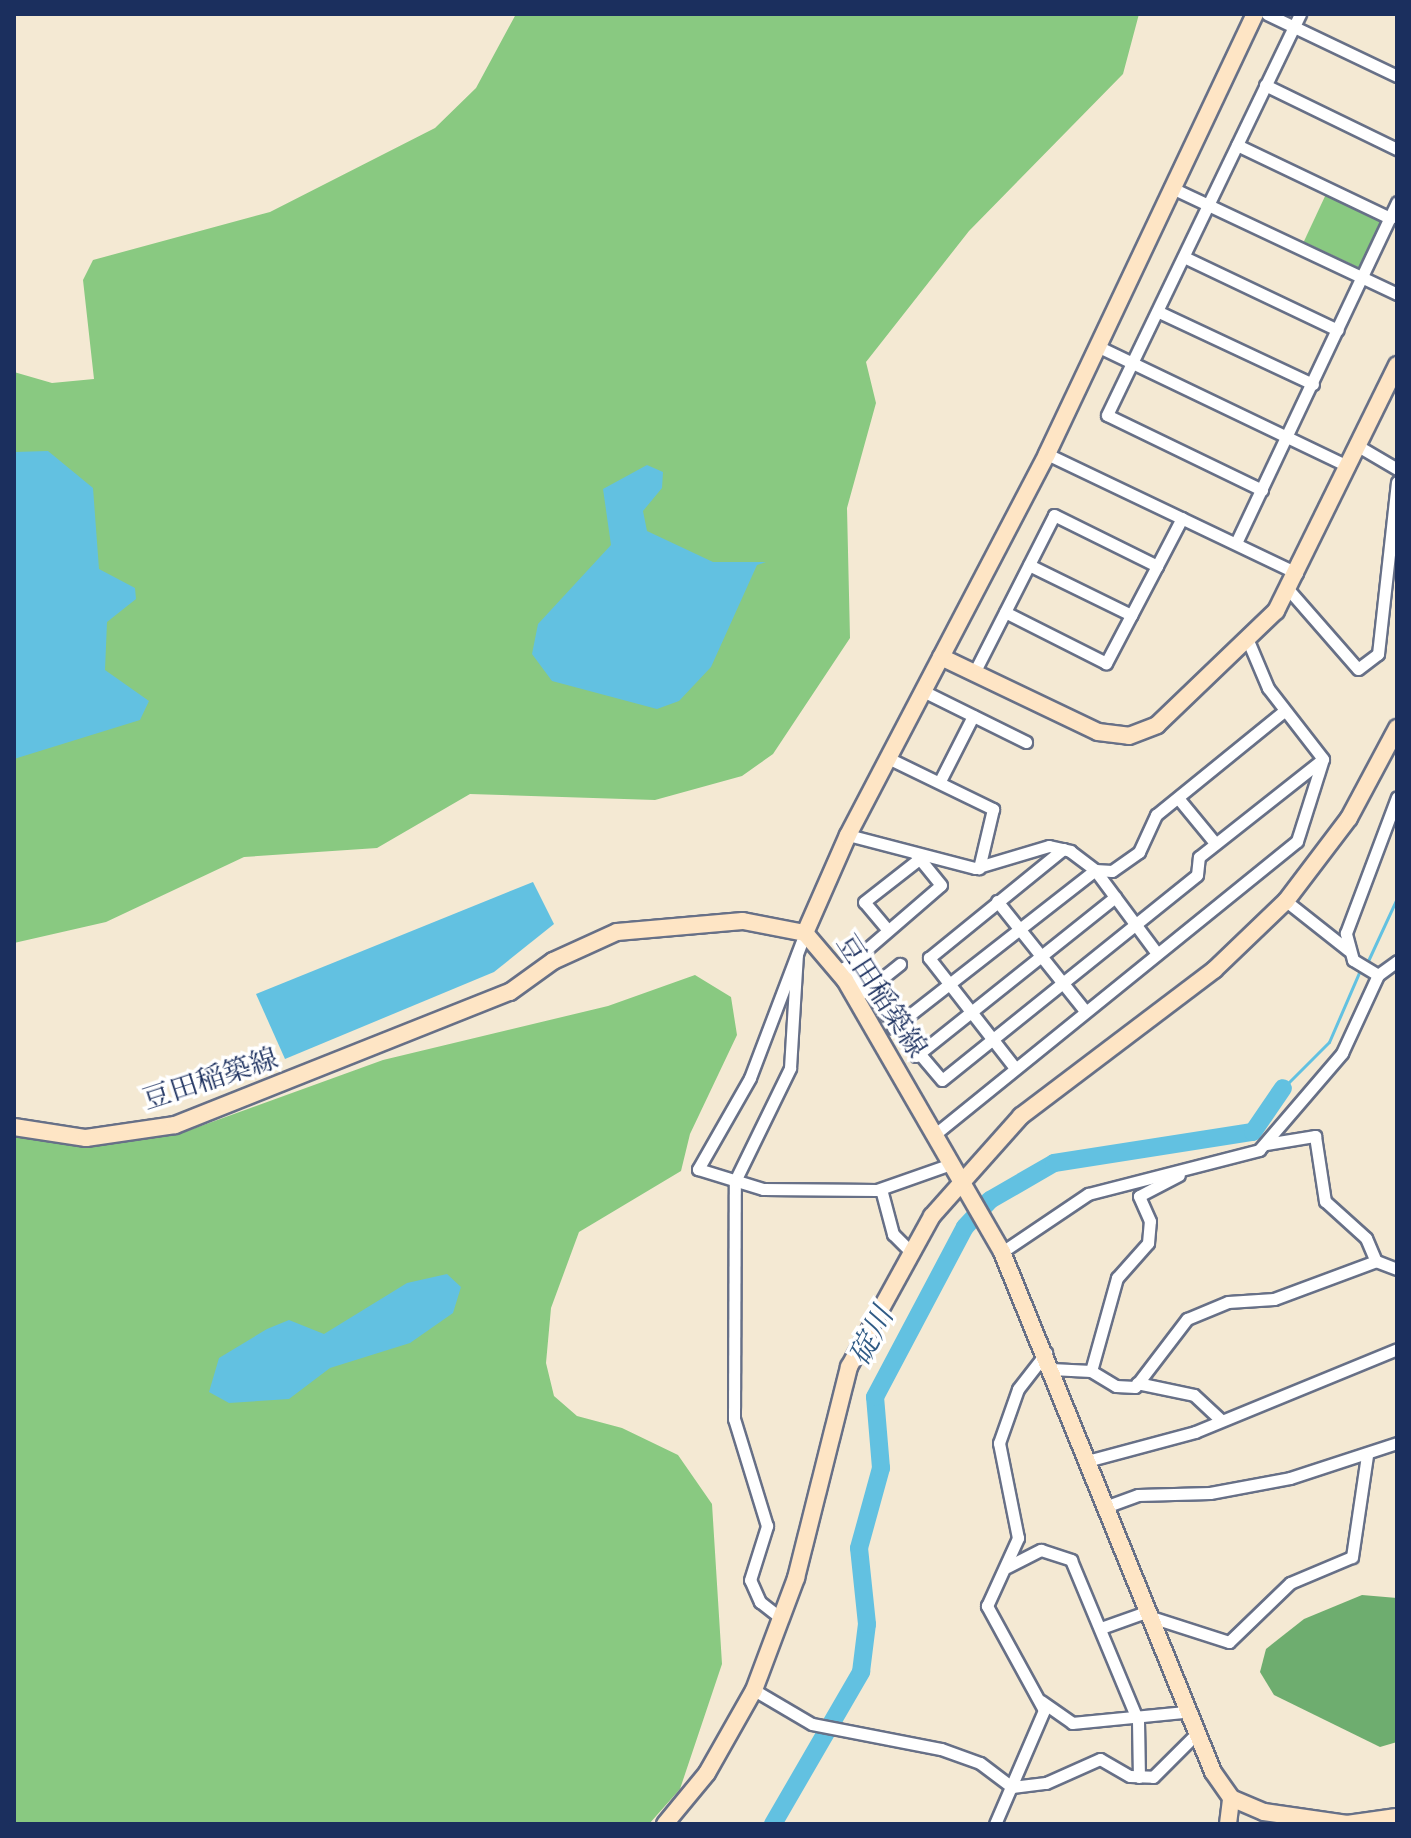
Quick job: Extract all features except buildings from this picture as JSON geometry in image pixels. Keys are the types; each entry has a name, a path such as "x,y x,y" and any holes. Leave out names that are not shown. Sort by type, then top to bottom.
{"street":[{"path":"951,1164 881,1189 763,1189 698,1169 744,1089 805,933 848,835 1047,454 1255,14"},
{"path":"1267,14 1397,76"},
{"path":"1262,490 1107,415 1300,14"},
{"path":"1265,85 1397,149"},
{"path":"1237,145 1390,218"},
{"path":"1172,188 1397,294"},
{"path":"1236,543 1397,202"},
{"path":"1184,257 1338,330"},
{"path":"1159,312 1313,384"},
{"path":"1097,346 1348,466"},
{"path":"941,657 1079,725 1129,736 1157,725 1249,643 1288,589 1397,365"},
{"path":"1358,446 1397,469"},
{"path":"1047,454 1297,573"},
{"path":"1288,589 1358,669 1378,654 1397,482"},
{"path":"974,673 1054,515 1157,566"},
{"path":"1005,612 1106,663 1182,518"},
{"path":"1029,565 1131,615"},
{"path":"1249,643 1284,711 1323,759"},
{"path":"923,691 1026,742"},
{"path":"893,1028 1095,870 1112,871 1139,852 1156,815 1284,711"},
{"path":"940,781 973,716"},
{"path":"665,1824 707,1773 754,1690 782,1619 849,1367 909,1250 960,1180 1032,1107 1214,970 1286,901 1349,818 1397,728"},
{"path":"888,758 993,809 979,868"},
{"path":"917,855 941,885 842,968 916,1056 942,1080 1197,875 1199,857 1323,759"},
{"path":"934,1135 1156,952 1297,841 1323,759"},
{"path":"1348,950 1346,933 1397,797"},
{"path":"1178,798 1215,843"},
{"path":"848,835 917,855 979,868 1049,846 1063,849 1095,870 1156,952"},
{"path":"1015,1068 929,958 1063,849"},
{"path":"887,929 864,902 917,855"},
{"path":"916,1056 1115,897"},
{"path":"997,901 1085,1011"},
{"path":"1286,901 1378,975"},
{"name":"豆田稲築線","path":"14,1127 86,1138 175,1125 510,992 563,955 617,932 743,921 805,933 842,968 1002,1252 1048,1361 1185,1712 1231,1798"},
{"path":"782,1619 760,1602 750,1580 767,1526 734,1419 735,1181 790,1068 797,955"},
{"path":"1266,1144 1293,1102 1342,1053 1378,975 1397,961"},
{"path":"865,992 900,964"},
{"path":"1002,1252 1084,1196 1183,1171 1266,1144 1315,1136 1325,1201 1366,1238 1376,1261"},
{"path":"1091,1371 1117,1278 1148,1243 1150,1221 1139,1196 1183,1171"},
{"path":"881,1189 893,1234 909,1250"},
{"path":"1185,1712 1134,1712 1072,1723 1041,1701 990,1618 987,1606 1018,1538 999,1443 1018,1389 1048,1361 1091,1371 1125,1389 1137,1383 1187,1319 1228,1302 1274,1299 1376,1261 1397,1269"},
{"path":"1087,1461 1170,1441 1397,1349"},
{"path":"1137,1383 1194,1395 1220,1419"},
{"path":"1105,1507 1138,1495 1210,1493 1290,1478 1367,1456 1397,1443"},
{"path":"1101,1628 1147,1614 1229,1642 1290,1583 1352,1557 1367,1456"},
{"path":"1004,1569 1041,1550 1068,1556 1134,1712 1139,1777"},
{"path":"754,1690 824,1727 941,1749 1012,1787 1046,1783 1100,1759 1139,1777 1159,1772 1195,1735"},
{"path":"995,1824 1039,1728 1041,1701"},
{"path":"1228,1824 1231,1798 1307,1820 1397,1817"}],"green space":[{"path":"516,14 1139,14 1123,74 969,231 866,362 876,403 847,508 850,638 773,754 742,776 655,800 470,794 377,848 244,857 106,922 14,943 14,372 52,383 94,379 83,280 93,260 270,212 435,128 476,88"},
{"path":"1327,192 1384,219 1361,268 1304,242"},
{"path":"695,975 731,997 737,1035 690,1134 681,1171 579,1232 551,1308 546,1363 554,1396 577,1416 622,1428 678,1455 712,1504 722,1664 680,1789 649,1824 14,1824 14,1133 99,1146 187,1131 383,1060 608,1006"},
{"path":"1362,1595 1397,1598 1397,1742 1380,1747 1274,1695 1260,1672 1266,1649 1304,1619"}],"water":[{"path":"48,451 93,488 99,569 135,588 136,599 107,622 105,670 149,701 140,720 14,759 14,452"},
{"path":"647,465 663,472 662,488 643,511 647,531 713,562 766,562 757,565 711,667 679,701 657,709 552,681 532,654 538,624 611,545 603,489"},
{"path":"533,882 554,924 494,972 285,1059 256,994"},
{"path":"447,1274 461,1287 453,1313 410,1343 330,1368 289,1399 229,1403 209,1392 219,1358 267,1329 289,1320 324,1334 407,1283"}],"waterway":[{"path":"1367,963 1397,898"},
{"path":"1283,1088 1329,1042 1361,968"},
{"name":"碇川","path":"773,1824 861,1672 867,1624 859,1548 881,1468 875,1397 965,1227 990,1200 1054,1163 1253,1132 1283,1088"}]}
